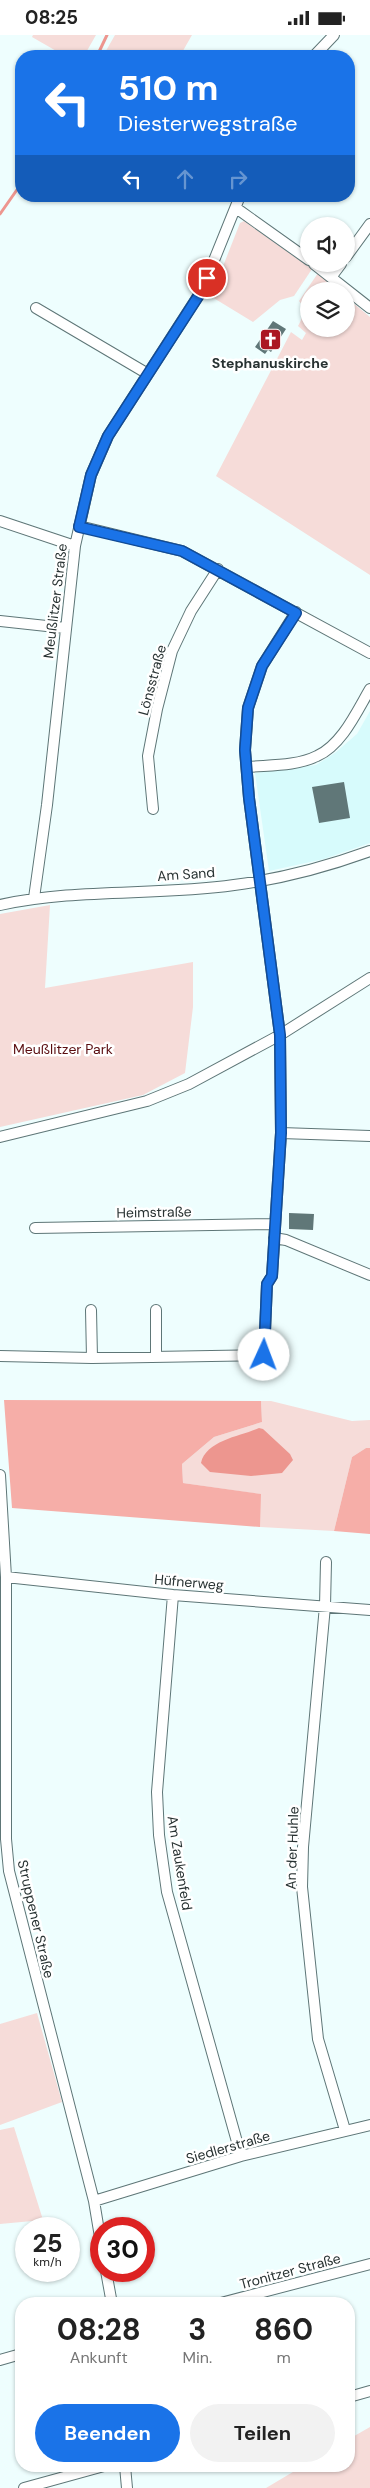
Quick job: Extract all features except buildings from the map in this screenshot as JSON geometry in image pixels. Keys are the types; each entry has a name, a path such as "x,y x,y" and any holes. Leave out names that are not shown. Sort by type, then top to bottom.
{"street":[{"path":"320,50 334,35"},
{"name":"Meußlitzer Straße","path":"34,898 75,546 91,475 108,436 201,292 238,202"},
{"path":"236,208 300,254"},
{"path":"355,245 370,224"},
{"path":"326,272 370,308"},
{"path":"332,276 335,272"},
{"path":"36,308 148,373"},
{"path":"0,521 75,546"},
{"path":"79,527 182,551 370,653"},
{"name":"Lönsstraße","path":"153,809 148,756 157,709 172,651 191,611 218,569"},
{"path":"0,1356 92,1358 264,1355 267,1284 272,1276 281,1133 280,1035 249,798 248,767 245,750 248,708 262,666 296,613"},
{"path":"0,621 65,628"},
{"path":"248,767 298,762 318,756 344,732 370,689"},
{"name":"Am Sand","path":"0,905 34,898 233,885 322,868 370,851"},
{"path":"0,1137 163,1095 189,1084 280,1035 370,978"},
{"path":"281,1133 370,1136"},
{"name":"Heimstraße","path":"34,1228 274,1224"},
{"path":"274,1238 286,1240 370,1275"},
{"path":"91,1310 92,1358"},
{"path":"156,1310 156,1357"},
{"name":"Struppener Straße","path":"0,1475 6,1577 6,1839 9,1871 97,2217"},
{"name":"An der Huhle","path":"326,1562 325,1606 303,1847 302,1887 318,2039 344,2130"},
{"name":"Hüfnerweg","path":"6,1577 173,1595 370,1610"},
{"name":"Am Zaukenfeld","path":"173,1595 157,1792 159,1835 168,1891 241,2156"},
{"name":"Siedlerstraße","path":"94,2201 241,2156 370,2125"},
{"name":"Tronitzer Straße","path":"244,2297 370,2264"},
{"path":"108,2282 111,2297"},
{"path":"0,2360 15,2356"},
{"path":"355,2395 370,2391"},
{"path":"24,2488 82,2472"},
{"path":"126,2472 127,2488"}],"shaded area":[{"path":"370,711 370,843 324,859 269,871 255,773 316,765 335,753 357,734"},
{"path":"4,1400 261,1401 262,1422 214,1437 182,1464 183,1483 261,1494 260,1527 12,1508"},
{"path":"259,1428 263,1429 290,1454 293,1460 282,1473 251,1476 210,1472 201,1463 204,1455 217,1444"},
{"path":"366,1448 370,1448 370,1534 334,1531 352,1457"}],"green space":[{"path":"33,35 96,35 87,50 55,50 32,37"},
{"path":"115,35 192,35 183,50 106,50"},
{"path":"244,221 300,261 300,272 310,272 303,282 300,282 300,287 294,296 280,300 253,322 207,294 214,281 218,279 240,223"},
{"path":"318,273 328,282 312,282"},
{"path":"355,304 370,317 370,575 216,476 291,332 302,340 304,337 355,337"},
{"name":"Meußlitzer Park","path":"50,905 45,988 193,962 193,1007 185,1073 143,1095 0,1127 0,914"},
{"path":"261,1401 271,1401 352,1421 370,1420 370,1448 366,1448 352,1457 334,1531 260,1527 260,1494 183,1483 182,1464 214,1437 262,1422"},
{"path":"37,2013 62,2102 0,2125 0,2024"},
{"path":"14,2127 42,2217 15,2217 15,2223 0,2224 0,2130"},
{"path":"370,2427 370,2488 266,2488 293,2472 355,2472 355,2436"}],"waterway":[{"path":"100,50 107,35"},
{"path":"0,214 15,193"}],"place":[{"name":"Stephanuskirche","path":"270,340"}],"route":[{"path":"207,278 201,292 121,413 108,436 91,475 79,527 182,551 296,613 262,666 248,708 245,750 248,767 249,798 280,1035 281,1133 272,1276 267,1284 264,1355"}]}
